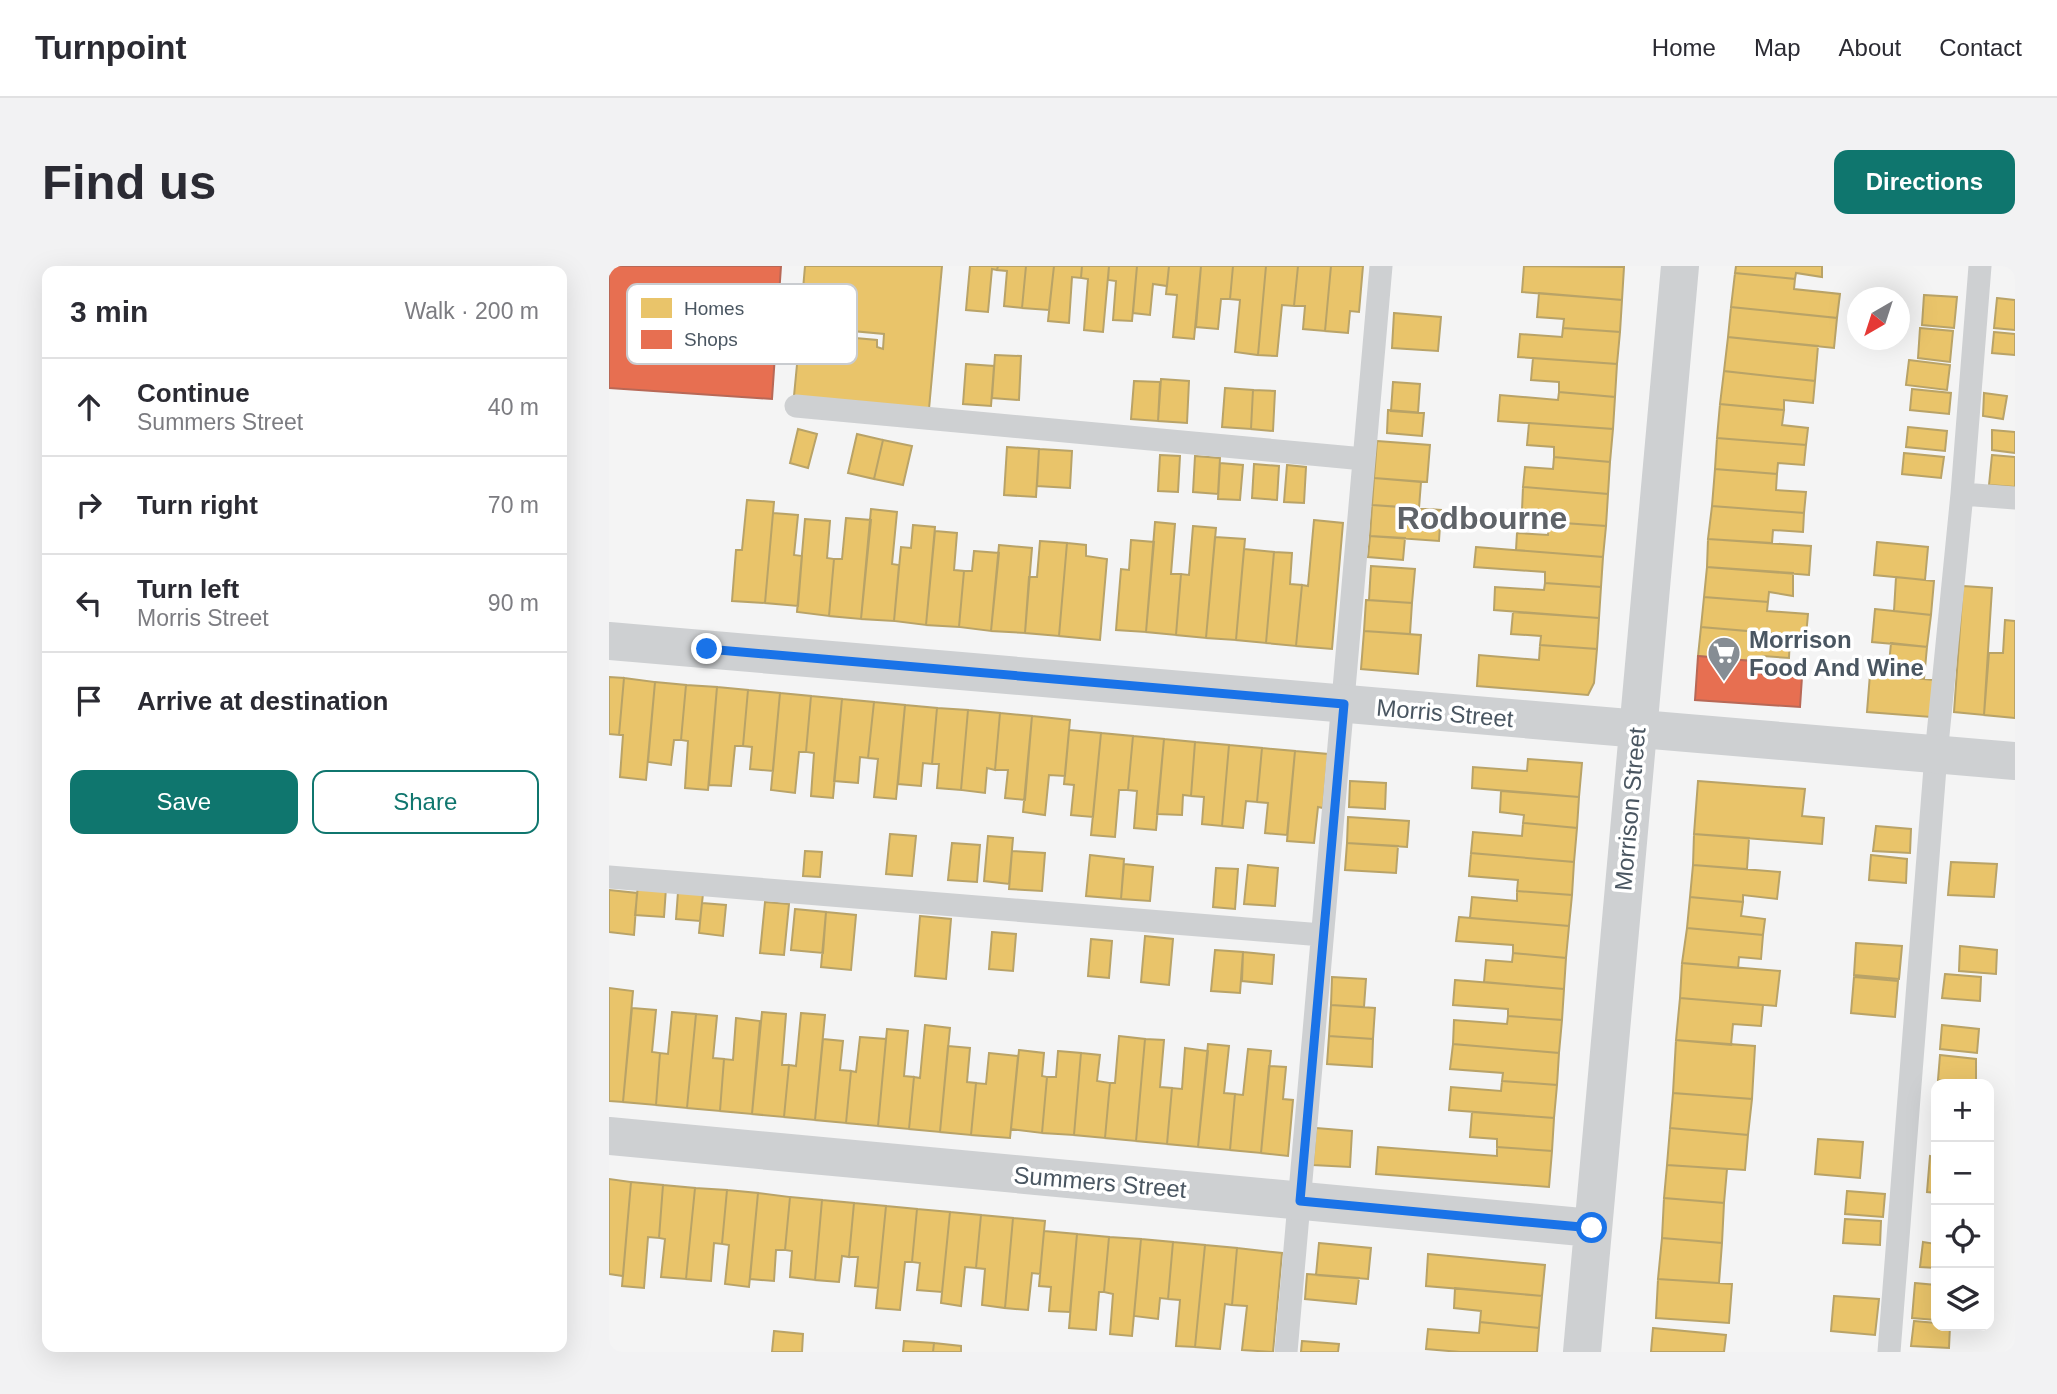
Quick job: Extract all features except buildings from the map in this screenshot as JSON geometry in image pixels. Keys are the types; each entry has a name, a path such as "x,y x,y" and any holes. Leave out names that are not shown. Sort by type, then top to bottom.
{"street":[{"name":"Morrison Street","path":"1582,1352 1680,266"},
{"name":"Morris Street","path":"609,641 708,643 1299,700 2015,761"},
{"name":"Summers Street","path":"609,1136 1592,1228"}],"lane":[{"path":"1286,1352 1381,266"},
{"path":"1889,1352 1936,755 1962,494 1980,266"},
{"path":"796,406 1364,459"},
{"path":"1962,494 2015,498"},
{"path":"609,877 1322,935"}],"place":[{"name":"Morrison Food And Wine","path":"1724,683"}],"district":[{"name":"Rodbourne","path":"1482,518"}],"route":[{"path":"707,649 1344,704 1300,1201 1592,1228"}]}
